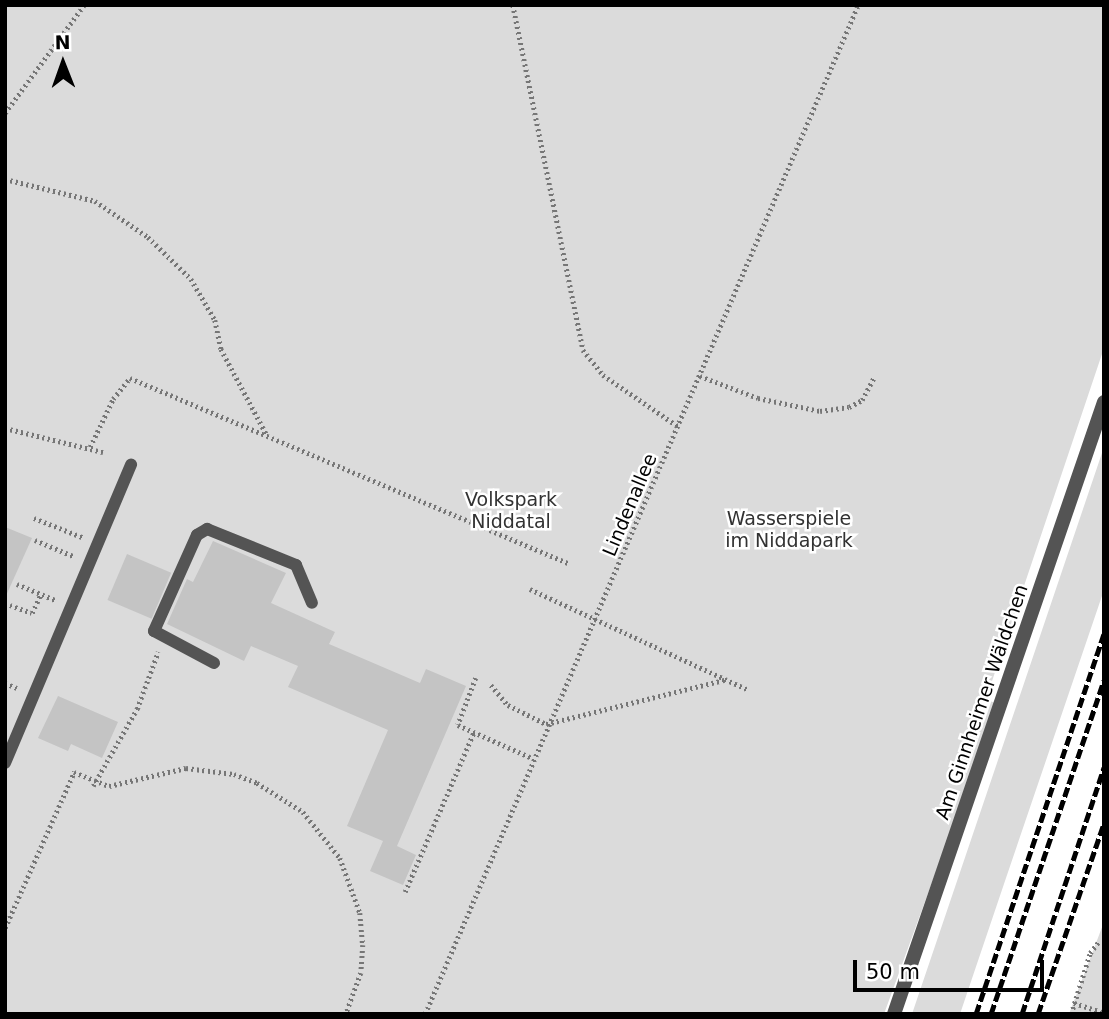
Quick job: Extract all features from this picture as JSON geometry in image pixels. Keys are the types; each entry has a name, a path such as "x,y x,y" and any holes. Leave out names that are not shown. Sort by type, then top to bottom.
{"street":[{"name":"Am Ginnheimer Wäldchen","path":"894,1014 1104,402"}],"lane":[{"path":"5,763 131,465"},
{"path":"214,663 163,638 155,631 157,621 197,535 207,529 296,565 312,603"}],"path":[{"path":"5,113 84,5"},
{"path":"513,5 583,350 603,375 679,427"},
{"name":"Lindenallee","path":"425,1014 546,724 596,620 858,5"},
{"path":"5,179 94,201 148,237 191,279 215,320 221,349 267,436"},
{"path":"700,376 758,398 820,411 849,407 862,400 876,376"},
{"path":"90,447 113,399 130,379 569,563"},
{"path":"5,428 103,452"},
{"path":"34,518 99,544"},
{"path":"35,540 91,563"},
{"path":"17,584 72,607"},
{"path":"530,589 749,690"},
{"path":"10,605 32,613 41,594"},
{"path":"93,784 116,750 137,709 163,638"},
{"path":"477,678 458,726 532,758"},
{"path":"491,685 508,705 546,724 728,679"},
{"path":"405,892 474,732"},
{"path":"5,928 74,772 93,784 109,786 165,770 209,769 257,783 303,812 340,858 360,913 361,973 346,1014"},
{"path":"1070,1014 1090,953 1099,941"},
{"path":"1074,1003 1104,1013"}],"green space":[{"name":"Volkspark Niddatal","path":"5,5 1104,5 1104,348 986,699 997,704 884,1014 5,1014"},
{"path":"1104,447 1104,590 960,1014 912,1014"},
{"path":"1104,922 1104,1014 1069,1014"}],"building":[{"path":"5,527 32,538 5,598"},
{"path":"213,541 286,573 271,603 335,632 329,644 420,683 426,669 466,686 397,846 416,855 403,885 370,871 383,841 347,826 388,730 288,687 298,666 251,646 244,661 167,624 187,579 193,582"},
{"path":"127,554 171,573 152,619 107,600"},
{"path":"58,696 118,722 102,758 71,744 68,751 38,738"}],"railway":[{"path":"976,1014 1104,634"},
{"path":"991,1014 1104,681"},
{"path":"1022,1014 1104,767"},
{"path":"1038,1014 1104,823"}],"park label":[{"name":"Wasserspiele im Niddapark","path":"789,530"}]}
